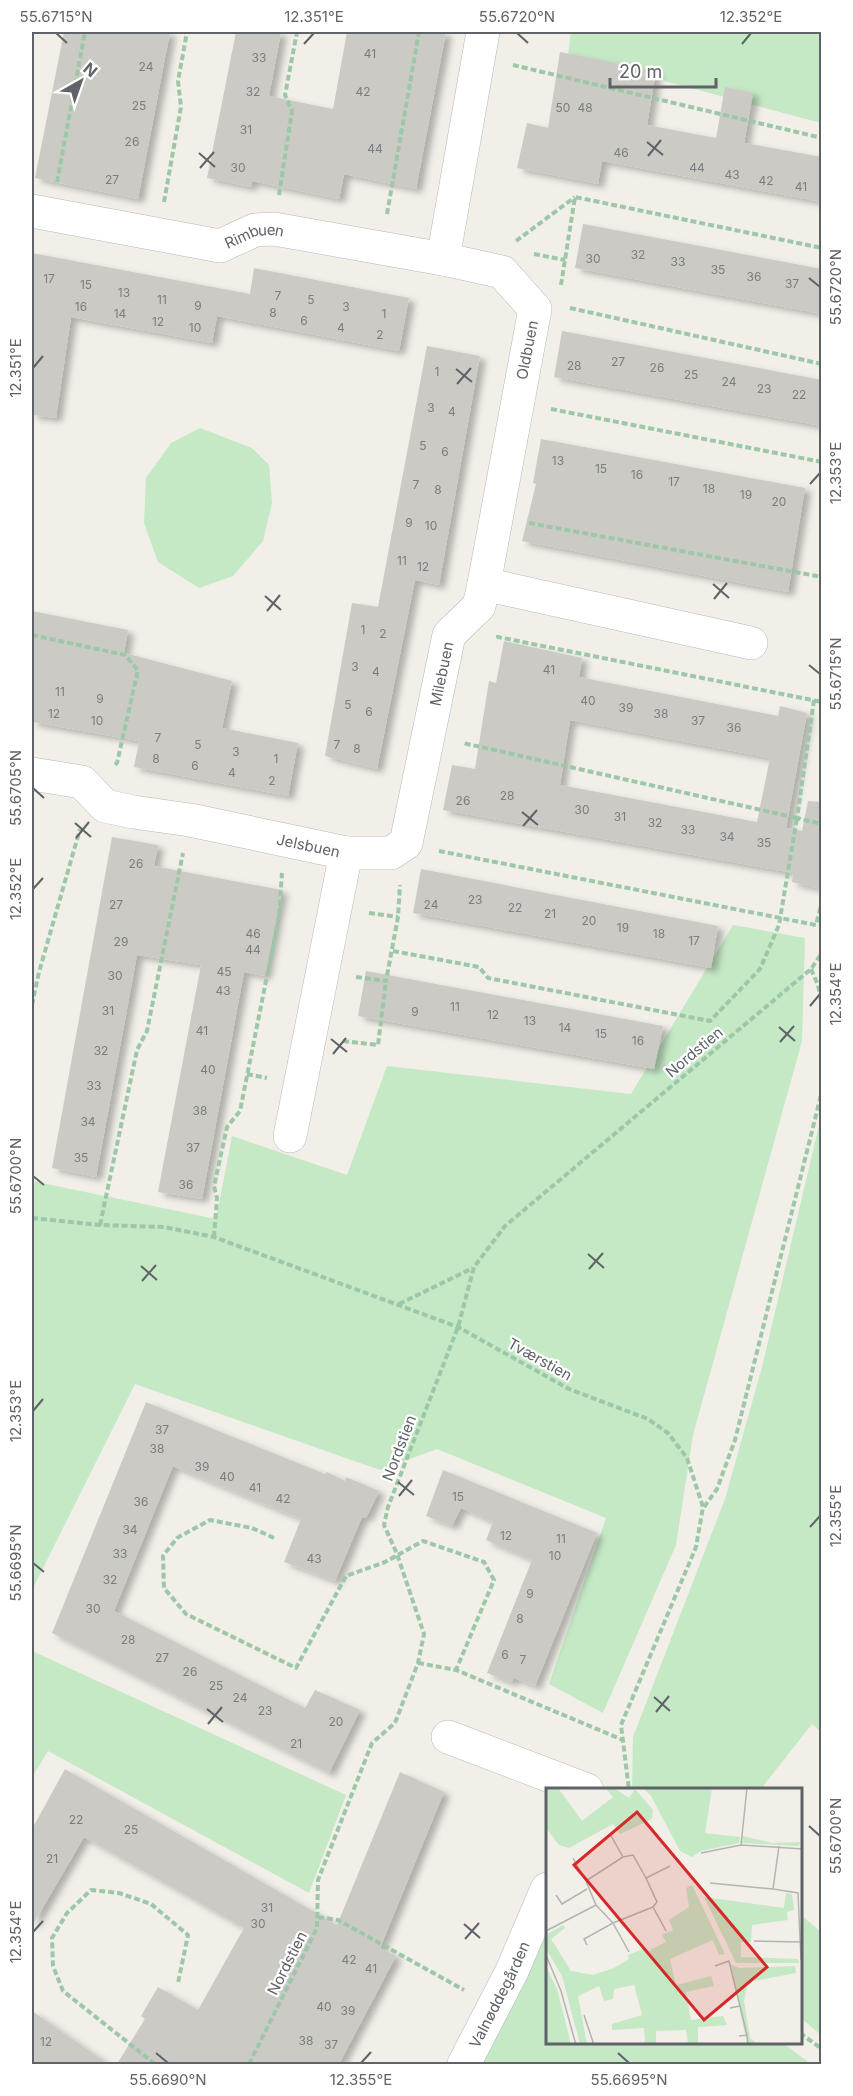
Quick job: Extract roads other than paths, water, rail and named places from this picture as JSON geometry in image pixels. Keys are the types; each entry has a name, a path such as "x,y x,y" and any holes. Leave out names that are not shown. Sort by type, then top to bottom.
{"street":[{"path":"443,259 481,44"},
{"name":"Rimbuen","path":"41,213 220,246 255,230 274,229 443,259"},
{"name":"Oldbuen","path":"443,259 502,272 535,309 496,587"},
{"path":"496,587 751,643"},
{"name":"Milebuen","path":"346,853 391,853 406,843 449,635 496,587"},
{"name":"Jelsbuen","path":"32,774 82,782 105,806 190,820 346,853 290,1136"},
{"path":"448,1737 581,1788"},
{"name":"Valnøddegården","path":"464,2064 512,1971 546,1891"}]}
